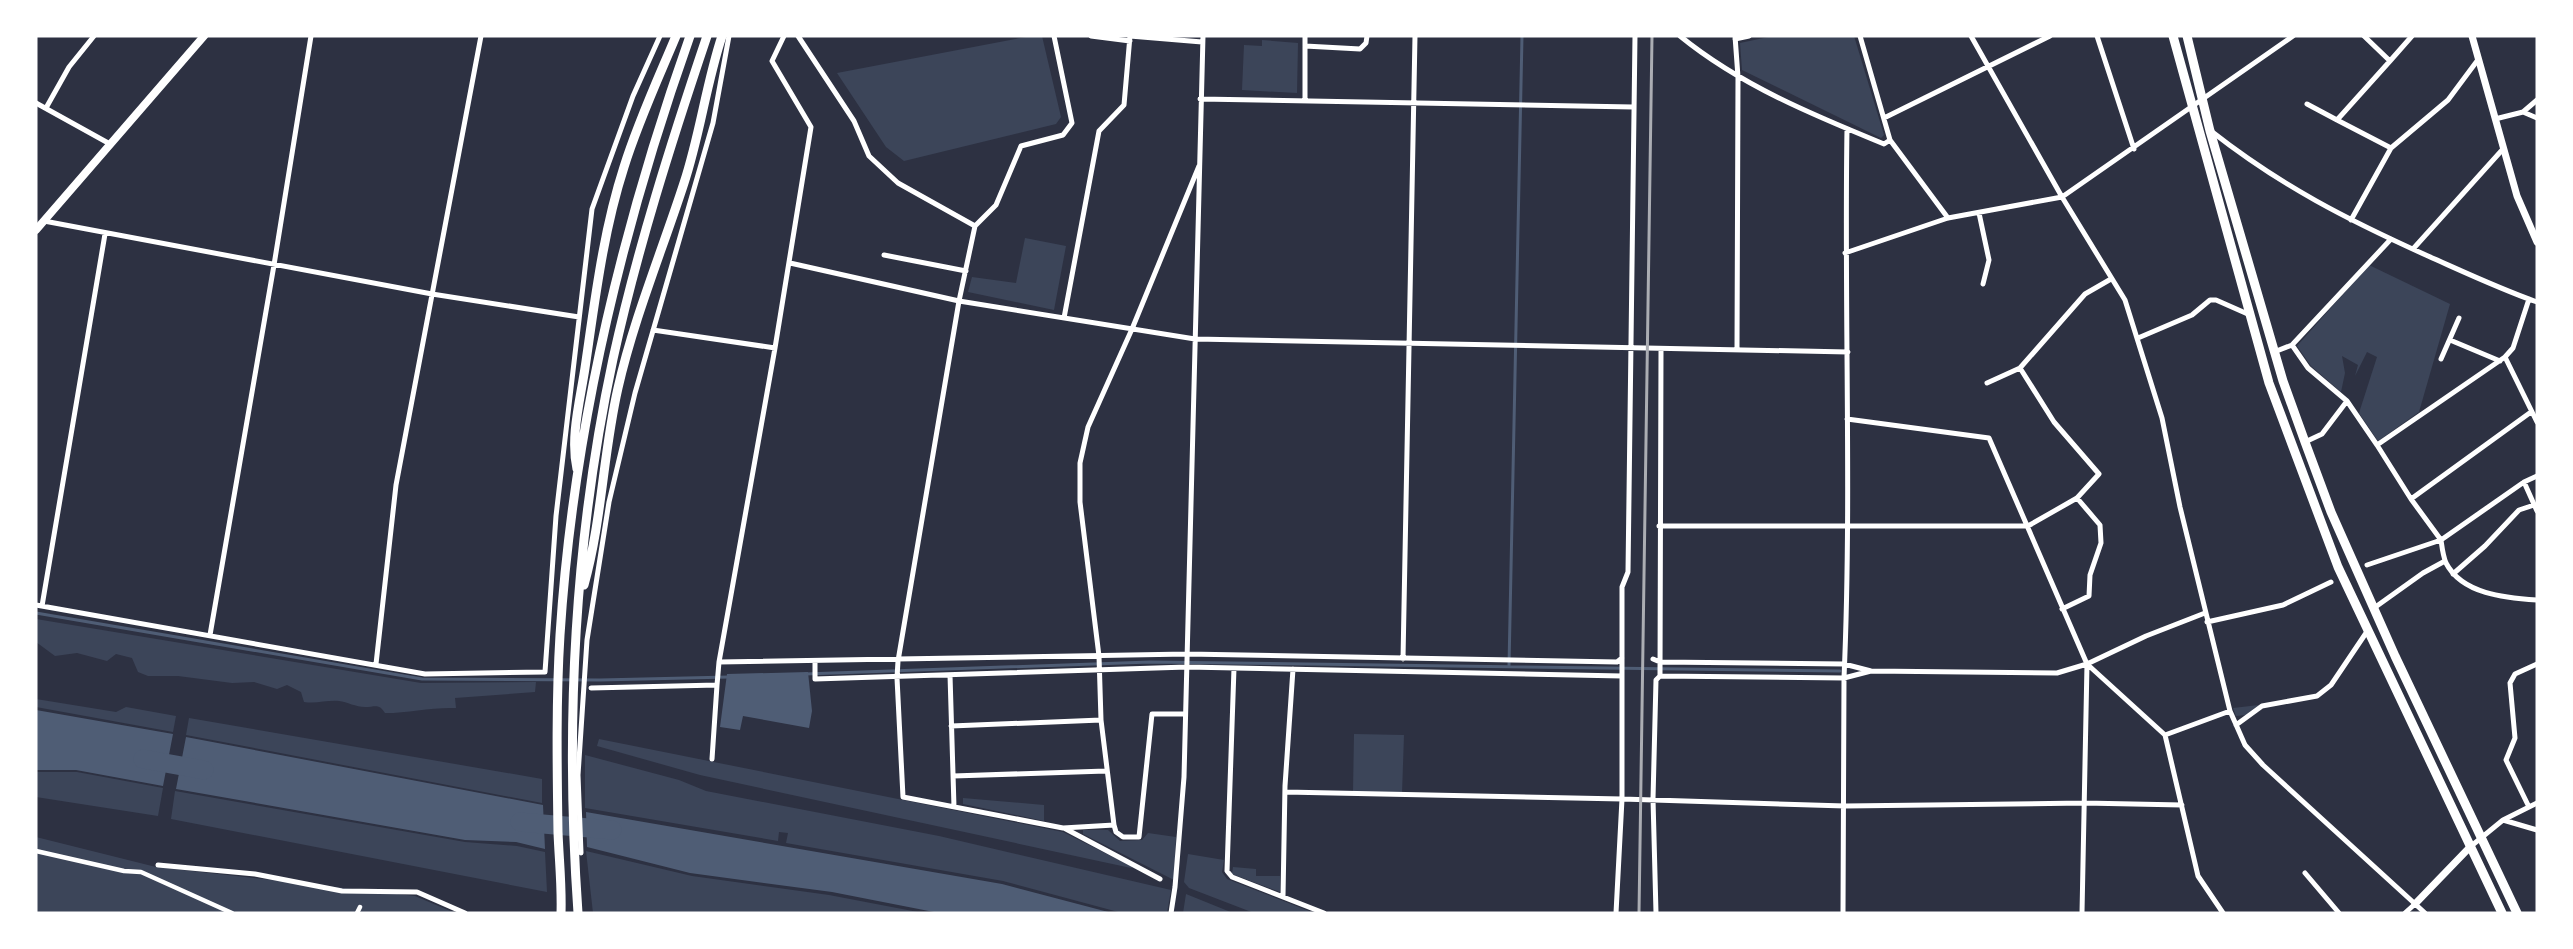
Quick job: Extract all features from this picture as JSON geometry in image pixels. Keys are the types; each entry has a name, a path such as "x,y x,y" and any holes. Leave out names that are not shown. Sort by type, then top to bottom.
{"highway":[{"path":"578,475 574,452 603,249 624,167 676,36"},
{"path":"561,913 557,739 560,654 569,544 578,475 586,424 609,314 659,134 690,36"},
{"path":"578,913 571,760 577,610 594,468 623,316 651,209 707,36"},
{"path":"577,610 591,557 605,458 618,387 653,272 685,181 712,67 722,36"},
{"path":"2173,36 2250,315 2276,401 2338,567 2502,913"},
{"path":"2187,36 2210,131 2274,352 2331,512 2394,656 2517,913"}],"main road":[{"path":"36,230 204,36"}],"street":[{"path":"46,108 69,67 94,36"},
{"path":"210,635 274,265 311,36"},
{"path":"376,664 396,485 481,36"},
{"path":"105,234 39,605 425,674 545,672 556,516 592,209 633,96 660,36"},
{"path":"581,853 578,775 587,640 619,456 653,330 713,123 729,36"},
{"path":"712,759 719,662 790,263 811,127 772,61 784,36"},
{"path":"798,36 854,121 869,156 898,183 975,226"},
{"path":"1054,36 1072,123 1063,135 1021,146 996,205 975,226 960,300 898,661 897,678 904,797 1063,828 1114,825"},
{"path":"1091,36 1203,39 1187,667 1184,714 1184,777 1175,887 1171,913"},
{"path":"1305,36 1305,101"},
{"path":"1305,46 1360,48 1366,43 1366,36"},
{"path":"1403,659 1415,36"},
{"path":"1616,913 1622,799 1622,587 1628,572 1635,36"},
{"path":"1680,36 1707,58 1738,78 1847,129 1884,144 1890,140"},
{"path":"1737,350 1738,78 1735,38 1749,36"},
{"path":"1860,36 1890,140 1948,218"},
{"path":"1971,36 2062,197 2096,252 2110,279 2125,300 2162,418 2207,622 2230,711 2245,745 2263,765 2425,913"},
{"path":"1884,118 2050,36"},
{"path":"2097,36 2134,149"},
{"path":"1845,253 1948,218 2062,197 2134,149 2293,36"},
{"path":"2364,36 2390,61"},
{"path":"2337,120 2412,36"},
{"path":"2472,36 2477,62 2495,119 2502,149 2517,196 2536,237"},
{"path":"1064,318 1099,131 1124,105 1130,38"},
{"path":"2351,220 2391,148 2448,100 2477,62"},
{"path":"1200,99 1413,101 1633,107"},
{"path":"2495,119 2523,112 2537,100"},
{"path":"36,103 110,144"},
{"path":"2308,104 2391,148"},
{"path":"2523,112 2537,118"},
{"path":"1844,913 1844,664 1848,352 1845,253 1847,129"},
{"path":"2210,131 2250,162 2314,202 2413,249 2537,302"},
{"path":"2413,249 2502,149"},
{"path":"1184,714 1152,714 1139,837 1123,837 1116,832 1114,825 1106,770 1101,720 1099,656 1080,502 1080,463 1088,427 1132,329 1199,166"},
{"path":"1979,212 1990,260 1984,284"},
{"path":"44,221 432,294 579,317"},
{"path":"2274,352 2292,345 2391,239"},
{"path":"884,255 966,271"},
{"path":"790,263 960,300 1195,339 1662,350 1848,352"},
{"path":"1987,383 2020,368 2085,294 2110,279"},
{"path":"2377,445 2505,357 2513,348 2529,299"},
{"path":"2138,338 2192,315 2210,300 2216,300 2250,315"},
{"path":"2441,359 2459,318"},
{"path":"653,330 775,348"},
{"path":"2450,340 2500,361"},
{"path":"2292,345 2308,368 2347,401 2411,499 2441,540 2445,561 2460,582 2504,598 2537,600"},
{"path":"1656,913 1653,799 1656,680 1660,676 1659,526 1662,350"},
{"path":"2505,357 2537,422"},
{"path":"1659,526 1847,528 2028,526 2077,498 2099,474 2054,422 2020,368"},
{"path":"2305,442 2322,434 2347,401"},
{"path":"2411,499 2531,412"},
{"path":"1847,419 1989,438 2086,664 2082,913"},
{"path":"2368,565 2441,540 2524,482 2537,476"},
{"path":"2524,482 2537,511"},
{"path":"2062,609 2089,596 2090,575 2101,543 2100,525 2077,498"},
{"path":"2453,574 2486,546 2519,510 2534,504"},
{"path":"2374,608 2422,573 2445,561"},
{"path":"2207,622 2283,605 2331,582"},
{"path":"1660,676 1844,678 1870,672 2057,673 2086,664 2146,636 2205,613"},
{"path":"2236,726 2262,706 2317,696 2331,685 2368,630"},
{"path":"719,662 898,661 1187,654 1617,662 1622,658"},
{"path":"1652,659 1660,662 1844,664 1870,672"},
{"path":"815,662 815,679 897,678 1187,667 1622,676"},
{"path":"2086,664 2165,735 2198,876 2223,913"},
{"path":"2529,807 2506,760 2515,738 2510,683 2515,674 2537,664"},
{"path":"1234,668 1227,871 1232,877 1324,913"},
{"path":"1283,896 1285,792 1293,669"},
{"path":"950,675 954,807"},
{"path":"591,688 717,685"},
{"path":"2165,735 2230,711"},
{"path":"951,726 1101,720"},
{"path":"953,776 1106,770"},
{"path":"1285,792 1653,799 1845,806 2084,803 2182,805"},
{"path":"2405,913 2470,847 2503,820 2537,802"},
{"path":"2503,820 2537,830"},
{"path":"1063,828 1160,879"},
{"path":"36,851 124,871 141,872 232,913"},
{"path":"158,865 255,874 342,891 417,892 465,913"},
{"path":"2305,873 2339,913"},
{"path":"357,913 360,907"}],"shaded area":[{"path":"1031,36 1042,36 1061,117 1056,124 904,161 886,147 837,73"},
{"path":"1773,36 1854,36 1884,135 1881,138 1742,70 1740,43"},
{"path":"1262,40 1298,43 1297,93 1242,90 1244,45 1262,46"},
{"path":"1025,238 1066,246 1054,310 968,292 972,277 1016,283"},
{"path":"2369,265 2450,304 2419,412 2378,441 2359,413 2377,357 2367,352 2355,376 2358,365 2342,356 2345,373 2341,392 2311,366 2297,346"},
{"path":"36,619 421,683 536,682 535,692 455,698 456,708 394,713 385,713 376,706 362,707 339,701 304,702 301,692 287,685 277,689 254,682 232,683 178,676 148,676 138,672 132,658 116,654 107,661 77,653 55,656 36,642"},
{"path":"808,672 812,711 809,728 743,716 740,730 720,727 727,674"},
{"path":"36,699 116,712 126,707 176,716 173,732 36,707"},
{"path":"2259,705 2246,715 2236,716 2233,708"},
{"path":"36,710 173,734 163,786 76,770 36,770"},
{"path":"189,718 542,779 542,803 186,735"},
{"path":"1354,734 1404,735 1402,794 1353,792"},
{"path":"186,737 543,805 545,849 516,842 465,840 176,789"},
{"path":"599,739 1063,832 1133,867 700,775 597,746"},
{"path":"585,755 679,780 706,791 939,836 1171,890 1167,913 1122,913 1003,881 786,843 788,833 779,832 778,841 585,808"},
{"path":"36,772 77,772 163,788 158,816 36,797"},
{"path":"175,791 465,842 517,846 545,852 547,892 171,819"},
{"path":"963,798 1044,805 1044,821 963,804"},
{"path":"586,812 1002,884 1112,913 939,913 832,892 690,873 587,847"},
{"path":"1083,830 1108,830 1120,841 1142,840 1148,833 1176,837 1174,880 1083,834"},
{"path":"36,837 156,867 415,896 455,913 36,913"},
{"path":"586,851 692,876 829,895 923,913 593,913"},
{"path":"1188,854 1224,860 1222,872 1227,879 1314,913 1254,913 1189,888 1184,882"},
{"path":"1233,867 1256,869 1256,876 1280,876 1280,892 1232,874"},
{"path":"1186,894 1233,913 1183,913"}],"waterway":[{"path":"1509,666 1522,36"},
{"path":"36,613 422,679 600,680 729,677"},
{"path":"805,674 1150,662 1840,671"},
{"path":"143,759 204,770"},
{"path":"520,822 612,830"}],"railway":[{"path":"1639,913 1652,36"}]}
